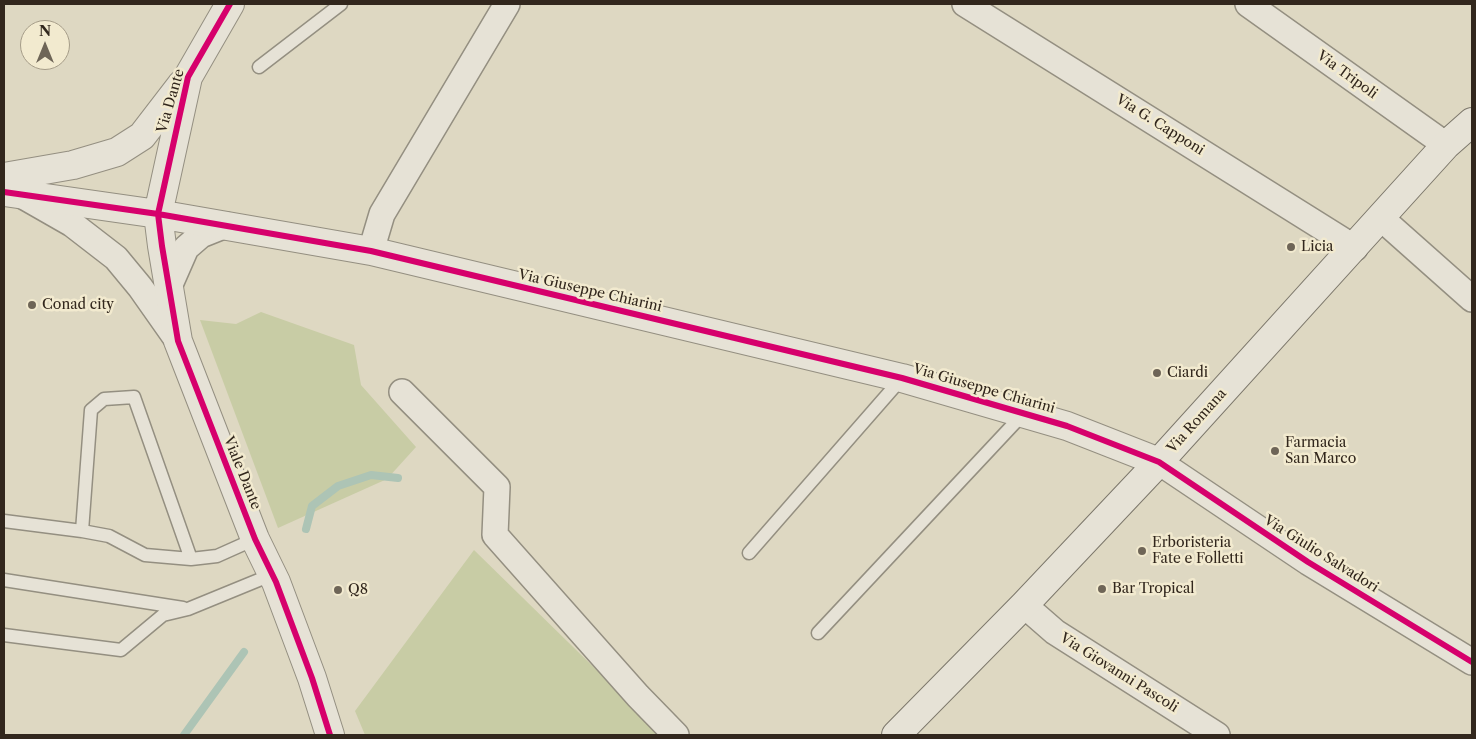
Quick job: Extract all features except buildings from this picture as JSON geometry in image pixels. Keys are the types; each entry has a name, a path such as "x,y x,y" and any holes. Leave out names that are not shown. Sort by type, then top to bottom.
{"street":[{"name":"Via Dante","path":"158,214 188,76 230,4"},
{"path":"371,251 382,214 508,4"},
{"name":"Via G. Capponi","path":"966,4 1354,248"},
{"name":"Via Tripoli","path":"1248,4 1446,146"},
{"path":"9,187 117,152 142,136 188,76"},
{"name":"Via Romana","path":"896,735 1024,605 1159,462 1382,219 1446,146 1472,122"},
{"path":"9,187 72,224 116,258 140,287 178,341"},
{"name":"Via Giuseppe Chiarini","path":"9,187 371,251 902,378 1067,426 1159,462"},
{"name":"Viale Dante","path":"158,214 168,289 178,341 255,539 312,678 330,735"},
{"path":"1382,219 1472,298"},
{"path":"168,289 186,248 201,235 226,225"},
{"path":"402,392 497,487 495,535 638,696 676,735"},
{"name":"Via Giulio Salvadori","path":"1159,462 1308,562 1472,662"},
{"name":"Via Giovanni Pascoli","path":"1024,605 1055,632 1217,735"}],"lane":[{"path":"259,67 341,4"},
{"path":"749,553 902,378"},
{"path":"82,531 91,410 104,399 134,397 191,559"},
{"path":"818,634 1024,413"},
{"path":"4,521 109,536 146,555 191,559 216,556 255,539"},
{"path":"4,634 121,650 163,616 188,609 271,575"},
{"path":"4,580 188,609"}],"green space":[{"path":"261,312 354,345 361,385 416,447 387,479 278,528 200,320 236,324"},
{"path":"474,550 663,735 365,735 355,711"}],"waterway":[{"path":"306,529 312,506 338,486 371,475 398,478"},
{"path":"184,735 244,652"}],"cycle path":[{"path":"230,4 188,77 158,214 162,246 178,341 255,539 276,582 312,678 330,735"},
{"path":"4,192 158,214 371,251 902,378 1067,426 1159,462 1308,562 1472,662"}],"place":[{"name":"Licia","path":"1291,247"},
{"name":"Conad city","path":"32,305"},
{"name":"Ciardi","path":"1157,373"},
{"name":"Farmacia San Marco","path":"1275,451"},
{"name":"Erboristeria Fate e Folletti","path":"1142,551"},
{"name":"Bar Tropical","path":"1102,589"},
{"name":"Q8","path":"338,590"}]}
